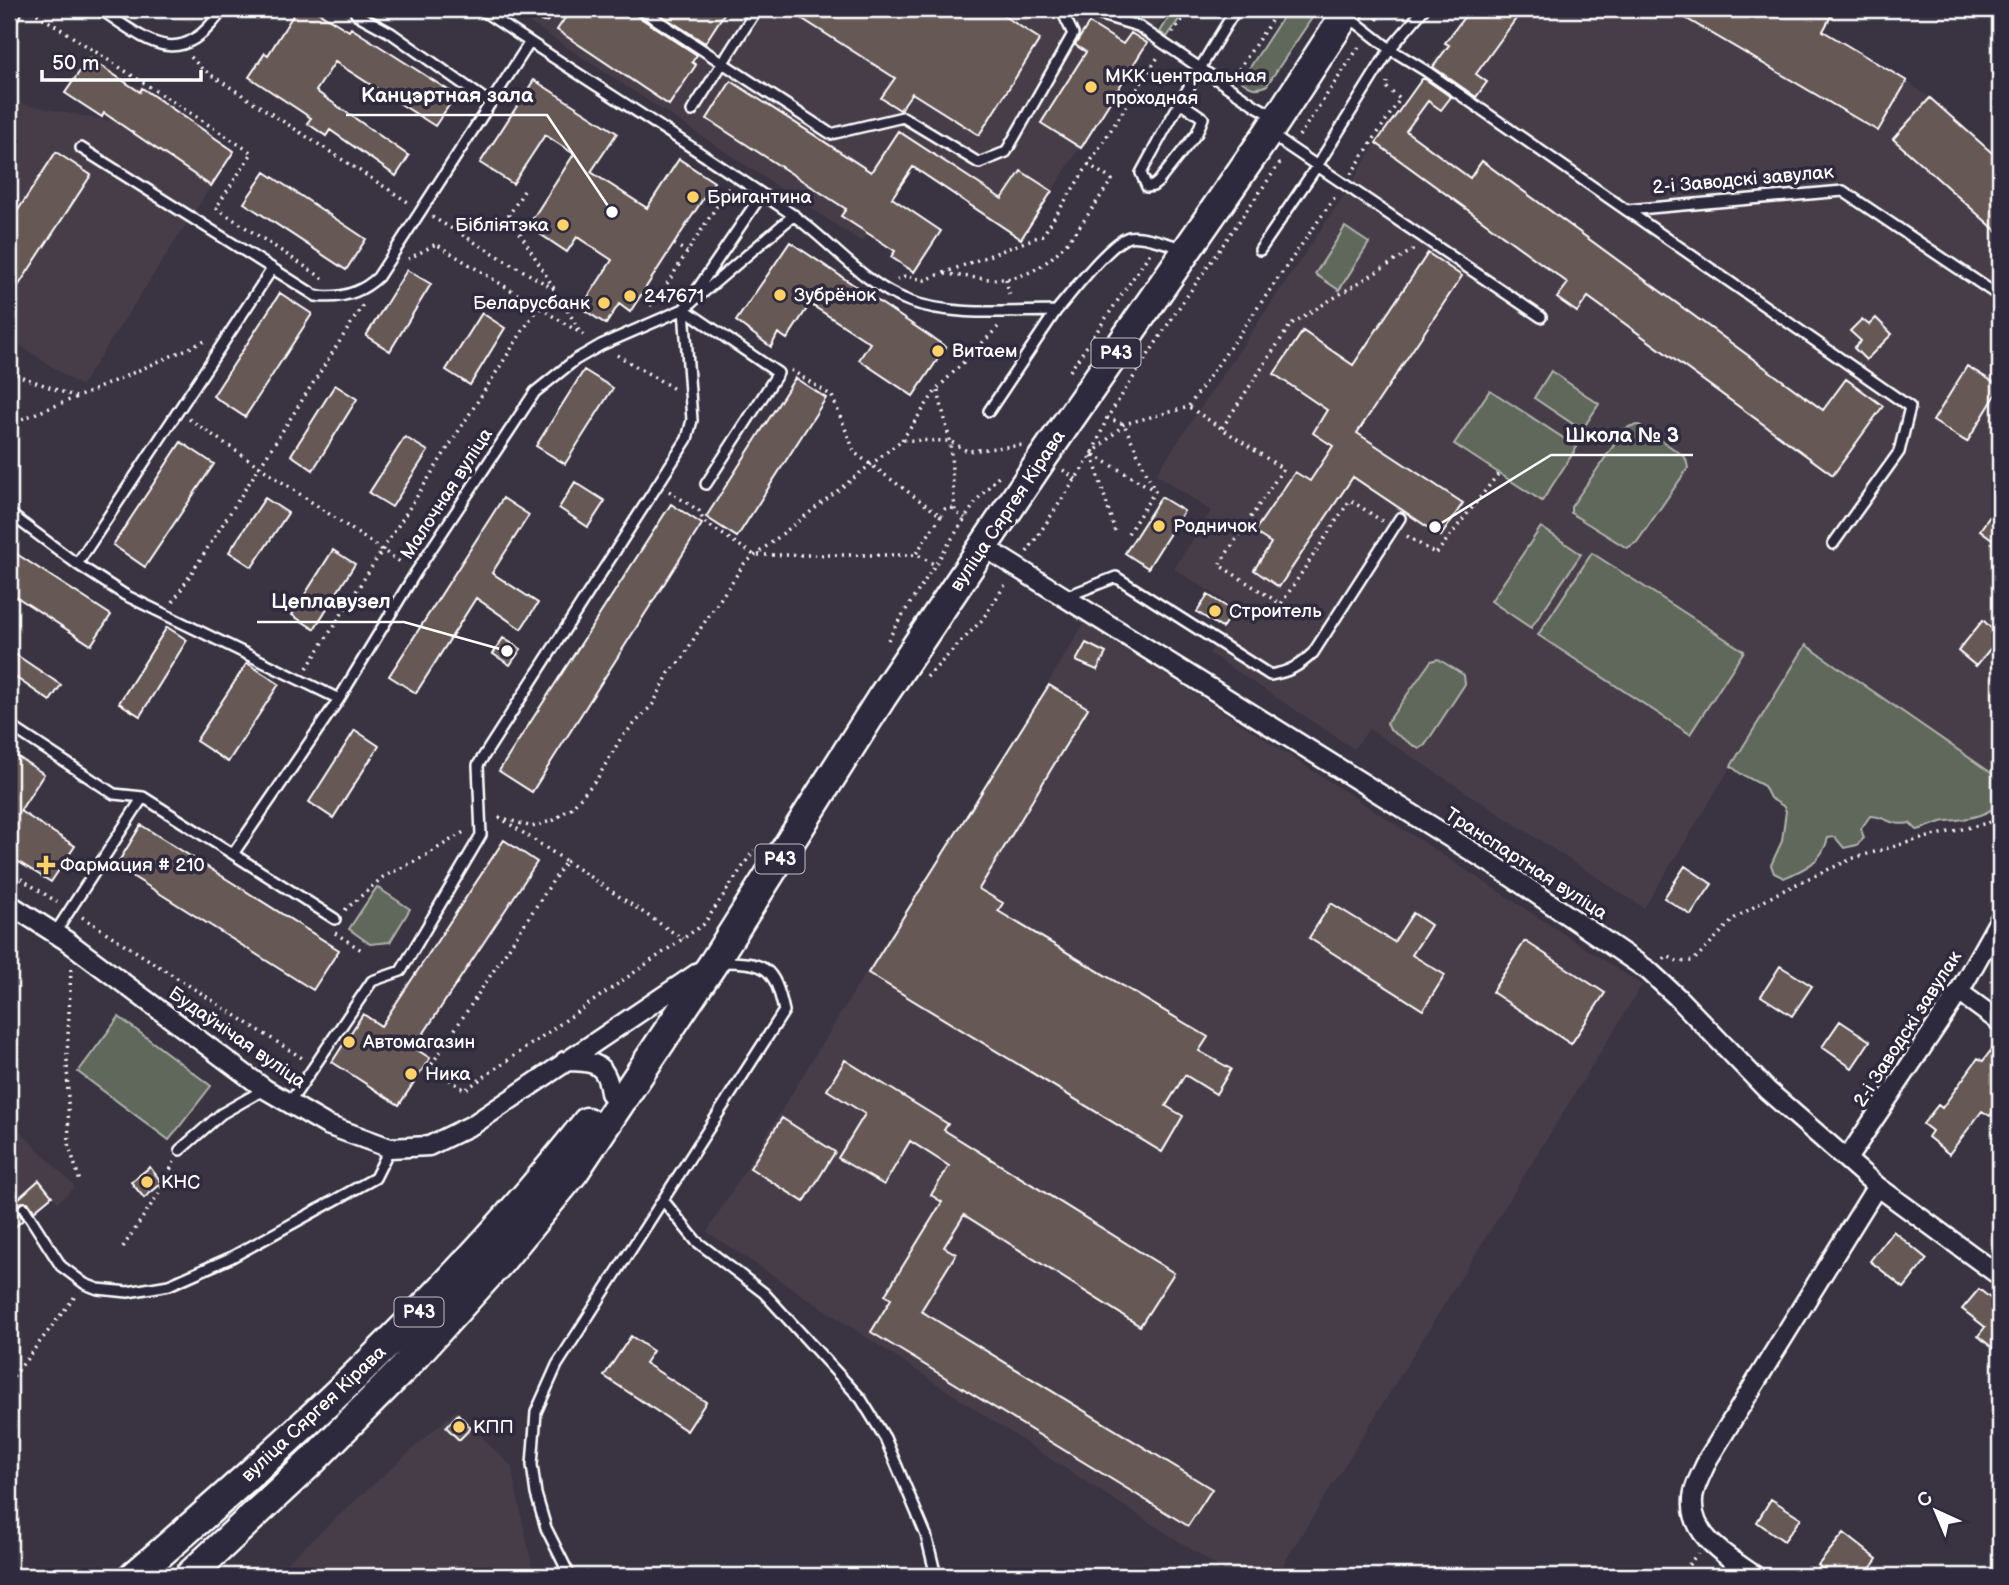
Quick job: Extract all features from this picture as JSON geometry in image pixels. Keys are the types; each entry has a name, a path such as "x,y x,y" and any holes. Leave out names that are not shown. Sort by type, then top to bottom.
{"main road":[{"name":"вуліца Сяргея Кірава","path":"188,1576 314,1459 404,1368 500,1262 574,1172 714,962 883,697 984,547 1188,249 1279,133 1347,11"},
{"name":"вуліца Сяргея Кірава","path":"134,1576 211,1510 373,1360 549,1170 610,1093 675,1019"}],"street":[{"name":"Транспартная вуліца","path":"984,547 1497,867 1649,971 1678,997 1767,1090 1877,1186 2000,1276"},
{"name":"Будаўнічая вуліца","path":"9,904 61,937 265,1089 327,1125 390,1148 429,1146 474,1124 714,962"},
{"name":"2-і Заводскі завулак","path":"1847,1159 1959,992 2000,919"},
{"path":"1959,992 2000,1022"},
{"path":"649,1006 663,1006 671,1011 675,1019"},
{"path":"565,1061 588,1061 600,1066 609,1079 610,1093"},
{"path":"1755,1576 1708,1541 1696,1525 1692,1499 1708,1459 1877,1186"}],"lane":[{"path":"9,22 18,9"},
{"path":"100,9 155,44 179,45 191,43 205,32 223,9"},
{"path":"480,9 794,215 881,288 928,307 1013,312 1056,311"},
{"path":"640,9 831,134 903,117 979,163 1006,152 1073,34 1062,9"},
{"path":"692,111 757,9"},
{"path":"1081,9 1138,26 1228,85 1317,166 1541,317"},
{"path":"1180,102 1203,118 1197,132 1158,182 1147,187 1141,173 1180,102 1200,67 1236,9"},
{"path":"1260,250 1317,166 1390,49 1424,9"},
{"path":"1347,11 1390,49 1426,71 1910,407 1899,452 1833,544"},
{"path":"356,14 391,33 490,103"},
{"path":"81,148 316,296 331,298 359,290 381,275 420,210 530,42"},
{"name":"2-і Заводскі завулак","path":"1627,211 1843,191 1999,296"},
{"path":"290,1102 372,981 401,971 481,835 478,765 687,439 692,420 684,309 762,194"},
{"name":"Малочная вуліца","path":"233,854 339,699 416,572 535,392 568,365 601,345 684,309 794,215"},
{"path":"989,411 1056,311 1114,246 1130,237 1188,249"},
{"path":"77,564 272,269"},
{"path":"684,309 778,373 706,484"},
{"path":"9,513 77,564 125,595 339,699"},
{"path":"1065,597 1116,576 1270,675 1284,673 1299,667 1313,653 1400,518"},
{"path":"9,725 114,794 143,797 335,919"},
{"path":"61,937 70,910 143,797"},
{"path":"570,1576 546,1528 536,1494 532,1465 536,1412 557,1365 784,1011 778,985 770,972 746,962 714,962"},
{"path":"180,1150 221,1114 265,1089"},
{"path":"24,1208 61,1266 85,1284 128,1292 169,1285 230,1258 375,1178 390,1148"},
{"path":"663,1200 696,1241 764,1293 861,1399 885,1437 926,1535 936,1576"}],"path":[{"path":"30,9 253,153 216,208 334,286"},
{"path":"881,288 905,276 925,280 1043,235 1190,9"},
{"path":"1228,85 1279,9"},
{"path":"982,620 1092,454 1107,418 1186,299 1279,133 1369,32 1384,9"},
{"path":"179,45 202,69 420,210 554,289"},
{"path":"1092,454 1124,424 1189,407 1344,184 1399,99 1386,87 1390,49"},
{"path":"943,274 1006,279 1036,269 1056,256 1112,180 1088,164"},
{"path":"643,309 654,304 736,177"},
{"path":"524,191 509,215 581,333"},
{"path":"1222,428 1291,324 1429,241"},
{"path":"1068,375 1156,242"},
{"path":"164,616 381,275 436,244 691,399"},
{"path":"674,244 687,252"},
{"path":"683,939 499,817 531,827 564,815 578,802 597,779 621,738 653,704 669,673 683,658 744,564 902,440 937,389 1013,312 1006,279"},
{"path":"300,679 538,307"},
{"path":"9,424 233,329"},
{"path":"787,367 832,396 855,453 941,516"},
{"path":"9,372 76,397"},
{"path":"937,389 950,441 954,508 955,512 965,518"},
{"path":"1189,407 1283,469 1219,565 1281,604 1350,500 1436,554 1499,473"},
{"path":"178,413 416,572"},
{"path":"1107,418 1124,424 1155,491"},
{"path":"902,440 950,441 967,451 1022,444 1015,454"},
{"path":"1092,454 1155,491"},
{"path":"1092,454 1115,533"},
{"path":"887,644 898,622 977,500 1001,473"},
{"path":"658,484 699,510 704,522 754,555 915,555 934,565"},
{"path":"1127,536 1155,491"},
{"path":"915,555 945,509 954,508"},
{"path":"1649,971 1667,956 1679,961 1693,961 1735,918 1756,904 1854,858 2000,820"},
{"path":"363,951 330,930 335,919 383,877 423,857 480,821"},
{"path":"566,861 429,1067 466,1090 704,924 757,846"},
{"path":"9,870 315,1067"},
{"path":"61,937 72,977 67,1057 69,1145 80,1182"},
{"path":"123,1247 159,1193 180,1150"},
{"path":"9,1382 85,1284"},
{"path":"1680,1576 1708,1541"}],"shaded area":[{"path":"147,9 201,9 191,23"},
{"path":"509,9 1169,9 1021,239 913,167 862,242"},
{"path":"1470,9 1785,9 1907,81 2000,160 2000,779 1806,645 1644,908 1369,729 1354,749 1209,653 1238,609 1174,569 1211,511 1156,474 1349,188 1376,143"},
{"path":"135,84 234,151 81,386 9,338 9,99 109,121"},
{"path":"1085,622 1642,985 1276,1576 1233,1576 707,1232"},
{"path":"9,1120 75,1187 58,1202 52,1196 9,1233"},
{"path":"455,1411 511,1466 534,1576 272,1576"}],"green space":[{"path":"1174,9 1186,9 1167,37 1160,32"},
{"path":"1288,9 1318,9 1267,85 1253,88 1241,81"},
{"path":"1345,227 1369,243 1339,290 1315,274"},
{"path":"1551,371 1599,404 1582,430 1534,398"},
{"path":"1490,390 1577,447 1542,501 1454,444"},
{"path":"1639,425 1681,454 1686,459 1688,468 1637,542 1627,548 1571,513 1571,507 1625,429"},
{"path":"1541,527 1581,554 1531,628 1491,601"},
{"path":"1592,553 1744,651 1690,734 1538,635"},
{"path":"1806,645 2000,779 2000,803 1988,812 1974,817 1917,830 1910,823 1897,824 1870,816 1861,829 1864,838 1857,845 1844,848 1835,837 1828,838 1822,853 1806,868 1784,878 1774,873 1771,865 1782,841 1786,811 1770,798 1764,786 1731,766"},
{"path":"1438,659 1464,675 1465,684 1425,745 1419,749 1390,730 1387,723 1431,661"},
{"path":"377,887 410,909 390,942 370,944 349,929"},
{"path":"119,1017 211,1086 169,1140 78,1072"}],"building":[{"path":"297,9 313,9 349,31 351,28 456,95 435,126 335,62 316,91 409,156 396,176 330,130 326,136 307,123 311,118 249,77 265,53 268,55"},
{"path":"571,9 633,9 636,15 697,55 692,62 696,65 669,105 557,30"},
{"path":"652,9 727,9 705,43"},
{"path":"787,9 993,9 1040,39 979,135 912,93 900,110 881,98 895,78"},
{"path":"1470,9 1523,9 1476,74 1487,82 1476,97 1433,67 1449,45 1445,43"},
{"path":"1670,9 1835,9 1823,31 1907,81 1878,131"},
{"name":"МКК центральная проходная","path":"1089,23 1123,44 1131,33 1147,43 1081,148 1041,123 1086,52 1075,45"},
{"path":"89,58 140,92 142,88 234,151 211,186 104,113 102,117 65,93"},
{"path":"1422,79 1451,97 1441,110 1428,101 1406,131 1470,178 1482,161 1823,410 1846,379 1883,406 1833,475 1588,297 1577,312 1557,298 1568,283 1376,143"},
{"path":"534,80 617,133 591,172 647,208 679,159 714,182 630,312 619,304 606,324 581,308 612,260 577,237 567,252 528,226 574,154 545,135 513,184 480,163"},
{"path":"731,81 871,172 898,131 1002,199 1021,171 1052,191 1021,239 913,167 892,198 941,231 914,272 891,257 895,251 841,216 846,209 707,119"},
{"path":"1930,98 2000,160 2000,234 1893,139"},
{"path":"56,152 91,175 9,300 9,224"},
{"path":"265,172 366,239 346,270 244,203"},
{"path":"790,242 946,347 913,396 859,360 870,343 810,304 787,339 778,333 771,347 736,321"},
{"path":"1428,253 1462,276 1357,433 1463,503 1441,536 1353,477 1279,587 1254,570 1271,543 1254,532 1295,472 1310,481 1333,446 1313,433 1327,410 1274,374 1303,331 1353,365"},
{"path":"407,270 431,284 390,351 366,336"},
{"path":"280,293 312,314 245,417 213,396"},
{"path":"482,313 505,328 470,385 446,370"},
{"path":"1876,318 1892,334 1866,360 1854,348 1861,341 1850,331 1862,319 1869,325"},
{"path":"1967,366 2000,388 1967,442 1933,421"},
{"path":"584,370 613,388 565,464 536,446"},
{"path":"795,378 826,398 737,537 706,517"},
{"path":"335,385 357,399 313,470 291,455"},
{"path":"405,437 428,451 392,507 369,493"},
{"path":"181,442 214,464 145,567 113,545"},
{"path":"575,482 605,501 588,527 559,508"},
{"name":"Родничок","path":"1161,497 1184,511 1148,568 1125,553"},
{"path":"265,498 288,513 252,567 229,552"},
{"path":"503,498 529,515 492,573 538,603 521,629 476,598 416,693 389,676"},
{"path":"2000,502 2000,545 1980,530"},
{"path":"671,504 702,524 532,792 499,771"},
{"path":"9,549 111,615 91,645 9,592"},
{"path":"333,550 355,564 314,629 292,615"},
{"name":"Строитель","path":"1208,595 1233,611 1222,628 1197,612"},
{"path":"1983,620 2000,637 1976,666 1958,651"},
{"path":"167,627 187,640 140,716 119,703"},
{"path":"503,638 521,649 510,665 493,654"},
{"path":"1086,643 1106,653 1097,670 1076,661"},
{"path":"9,650 61,685 50,701 9,673"},
{"path":"247,663 279,684 228,762 196,741"},
{"path":"1049,685 1088,708 979,889 1003,903 998,911 1208,1037 1199,1051 1231,1069 1216,1094 1185,1075 1166,1106 1183,1116 1162,1152 868,973"},
{"path":"355,730 379,746 333,818 309,802"},
{"path":"9,751 44,774 20,811 75,846 51,882 9,856"},
{"path":"141,825 339,950 313,990 116,866"},
{"path":"504,840 537,862 414,1048 430,1058 399,1105 332,1062 363,1014 381,1026"},
{"path":"1685,866 1712,884 1691,915 1664,898"},
{"path":"1331,903 1394,942 1413,913 1431,925 1412,955 1445,975 1423,1010 1309,938"},
{"path":"1525,941 1605,993 1571,1044 1492,992"},
{"path":"1780,966 1812,986 1792,1016 1761,996"},
{"path":"1840,1021 1870,1041 1852,1068 1822,1047"},
{"path":"2000,1038 2000,1102 1990,1116 1982,1111 1949,1154 1928,1137 1932,1131 1923,1124 1938,1105 1942,1108 1978,1058 1983,1061"},
{"path":"845,1060 948,1124 944,1130 1174,1273 1140,1326 964,1215 944,1247 956,1254 921,1311 1212,1489 1188,1526 871,1332 891,1299 885,1295 942,1202 931,1195 949,1166 910,1141 884,1185 838,1158 865,1114 827,1090"},
{"path":"782,1118 835,1152 804,1202 750,1168"},
{"name":"КНС","path":"150,1167 162,1183 144,1198 131,1182"},
{"path":"39,1180 52,1196 34,1211 28,1202 20,1203 17,1209 23,1220 9,1232 9,1207"},
{"path":"1893,1231 1927,1259 1904,1288 1870,1261"},
{"path":"1979,1289 2000,1306 2000,1354 1978,1336 1985,1327 1962,1309"},
{"path":"631,1336 653,1351 645,1363 706,1402 687,1431 604,1376"},
{"name":"КПП","path":"458,1414 471,1428 459,1440 446,1427"},
{"path":"1771,1499 1801,1518 1784,1541 1757,1522"},
{"path":"1844,1533 1877,1559 1865,1576 1833,1576 1818,1565"}],"place":[{"name":"МКК центральная проходная","path":"1091,87"},
{"name":"Бригантина","path":"693,197"},
{"name":"Канцэртная зала","path":"612,212"},
{"name":"Бібліятэка","path":"563,225"},
{"name":"Зубрёнок","path":"780,295"},
{"name":"247671","path":"630,296"},
{"name":"Беларусбанк","path":"604,303"},
{"name":"Витаем","path":"938,351"},
{"name":"Родничок","path":"1159,526"},
{"name":"Школа № 3","path":"1435,527"},
{"name":"Строитель","path":"1215,611"},
{"name":"Цеплавузел","path":"507,651"},
{"name":"Фармация # 210","path":"46,865"},
{"name":"Автомагазин","path":"349,1042"},
{"name":"Ника","path":"411,1074"},
{"name":"КНС","path":"147,1182"},
{"name":"КПП","path":"459,1427"}]}
